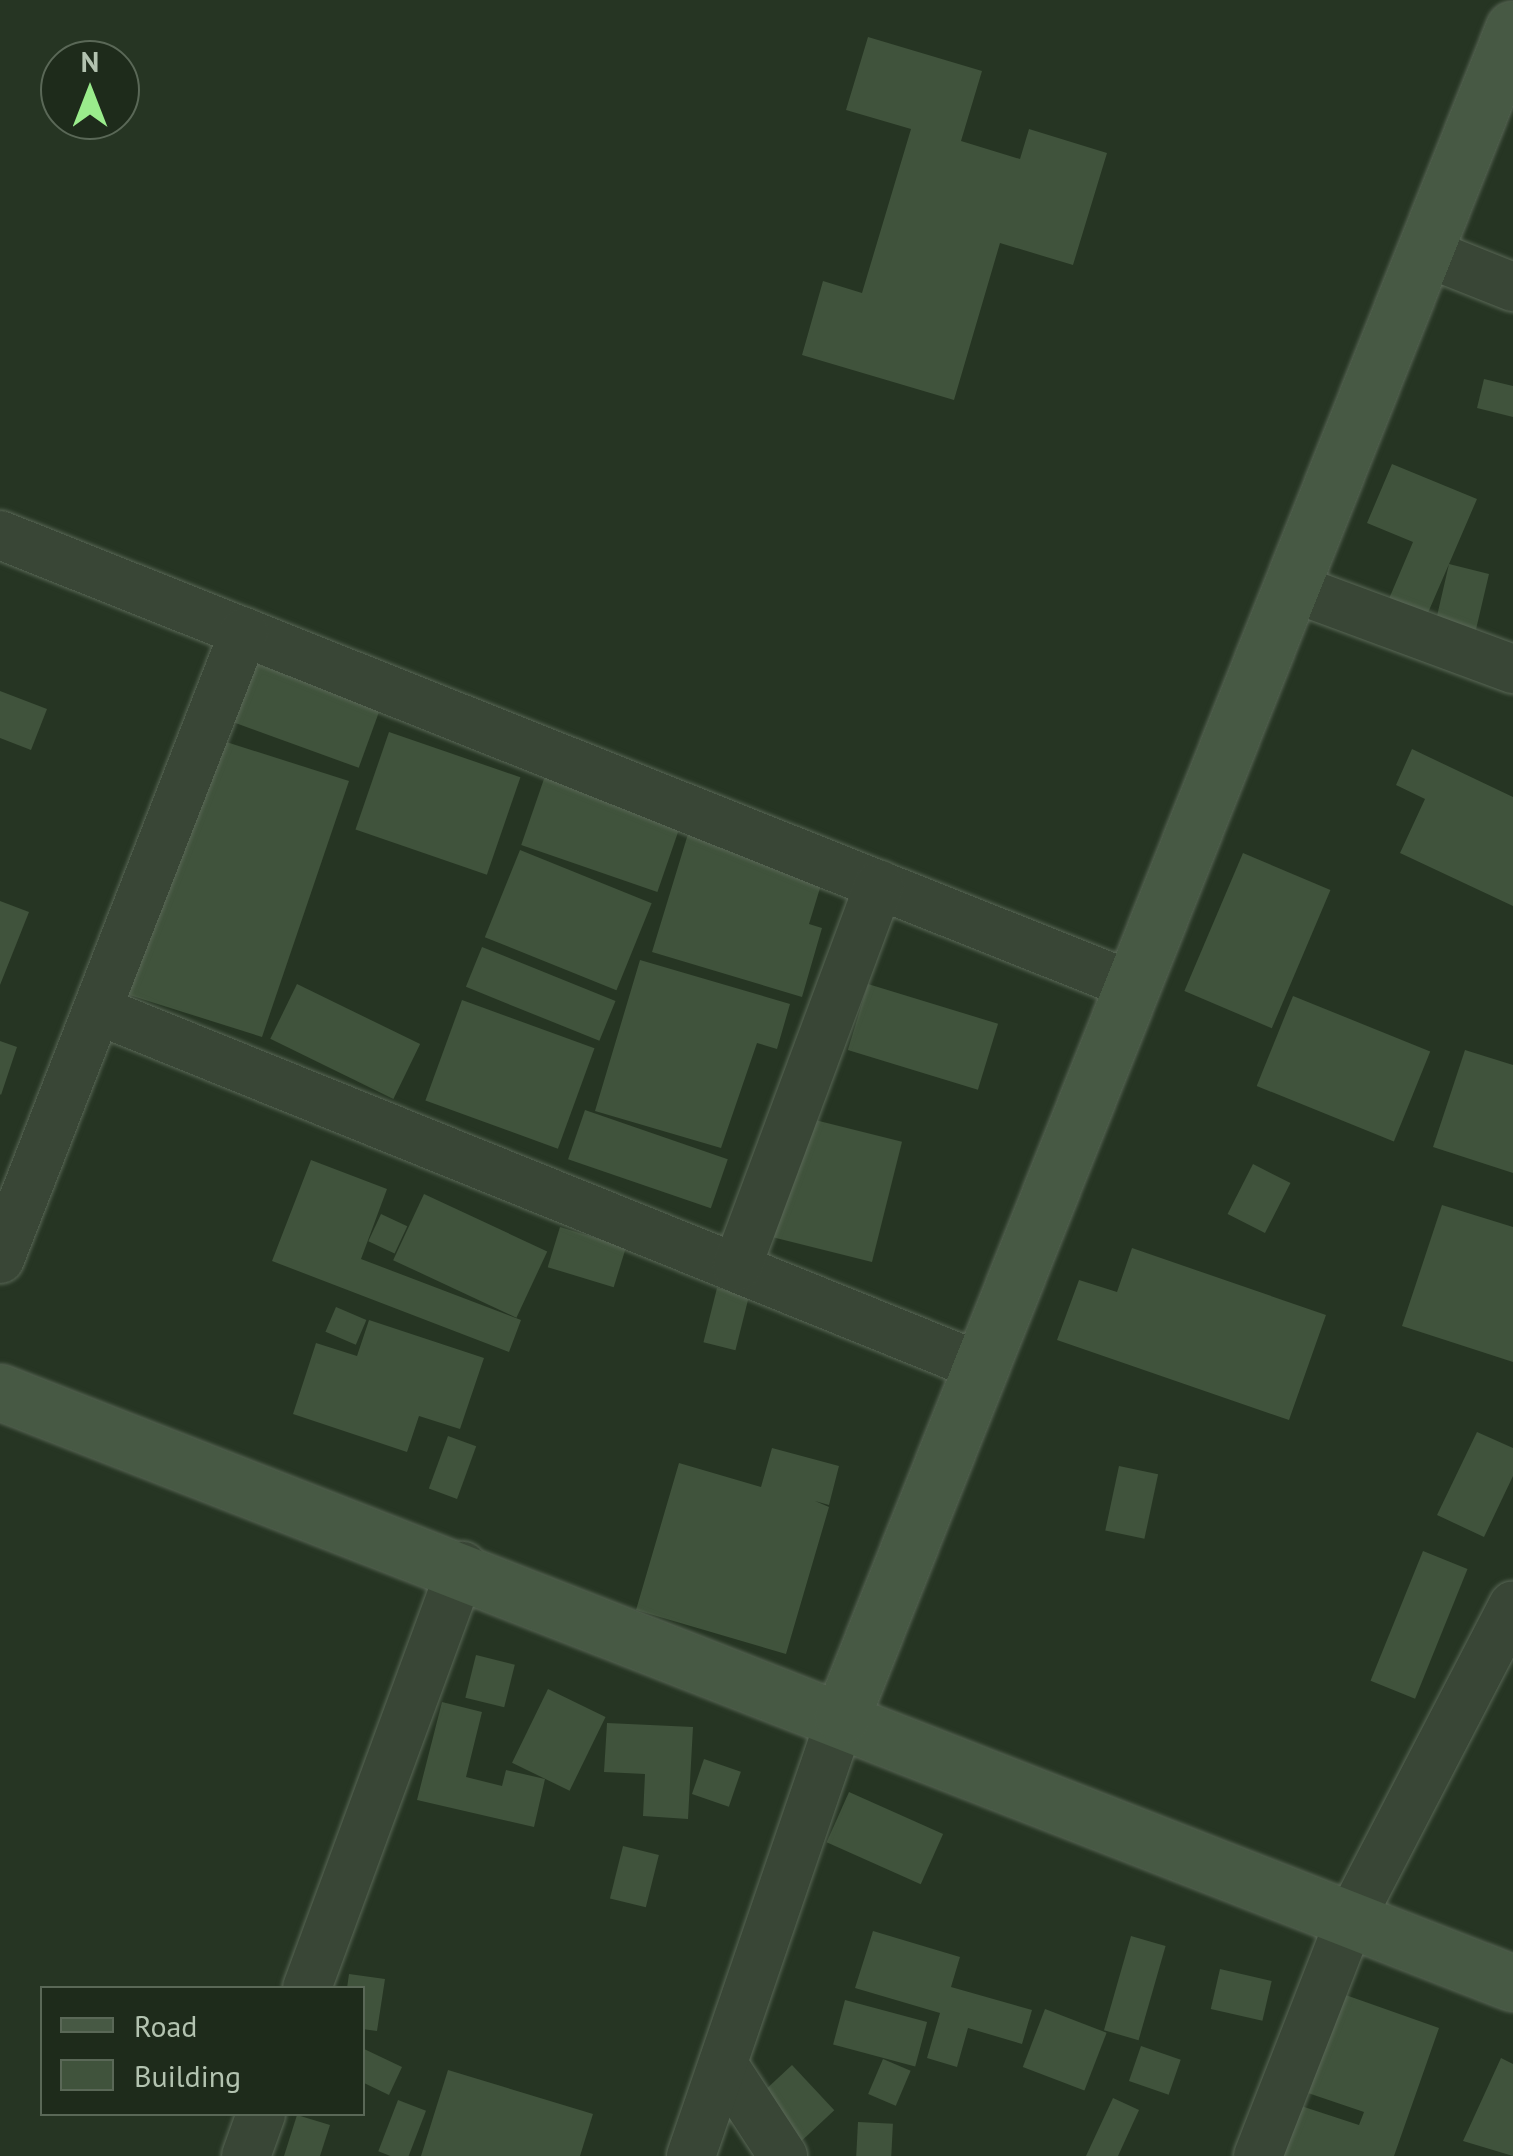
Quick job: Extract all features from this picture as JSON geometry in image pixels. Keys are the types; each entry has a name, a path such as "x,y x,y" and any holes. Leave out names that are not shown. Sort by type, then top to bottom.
{"street":[{"path":"692,2156 842,1716 1513,29"},
{"path":"1424,252 1513,288"},
{"path":"0,535 1133,986"},
{"path":"1292,587 1513,669"},
{"path":"0,1258 244,632"},
{"path":"736,1268 879,885"},
{"path":"97,1010 981,1366"},
{"path":"0,1392 462,1566 1513,1983"},
{"path":"308,1986 462,1566"},
{"path":"1258,2156 1351,1918 1513,1605"},
{"path":"723,2064 783,2156"},
{"path":"246,2156 260,2116"}],"building":[{"path":"868,37 982,71 961,141 1020,159 1029,129 1107,153 1073,265 1000,243 954,400 802,355 823,281 862,293 911,129 846,110"},
{"path":"1484,379 1513,386 1513,417 1477,408"},
{"path":"1392,464 1477,499 1421,629 1383,613 1413,542 1367,523"},
{"path":"1449,564 1489,574 1474,638 1434,629"},
{"path":"244,659 380,709 359,768 222,718"},
{"path":"0,691 47,709 31,750 0,738"},
{"path":"389,732 520,777 487,875 355,829"},
{"path":"217,739 349,781 262,1037 104,987"},
{"path":"1412,749 1513,797 1513,906 1400,853 1425,799 1396,785"},
{"path":"545,776 681,823 657,892 521,845"},
{"path":"688,834 824,875 809,924 822,928 802,997 652,952"},
{"path":"520,850 652,903 616,990 485,937"},
{"path":"1243,853 1330,890 1272,1028 1184,991"},
{"path":"0,901 29,912 0,985"},
{"path":"482,947 616,1001 599,1041 466,987"},
{"path":"640,960 790,1004 777,1049 757,1043 721,1148 595,1111"},
{"path":"297,984 420,1044 393,1099 270,1039"},
{"path":"868,984 998,1024 978,1090 848,1050"},
{"path":"1293,996 1430,1051 1394,1141 1257,1086"},
{"path":"462,1000 594,1048 558,1149 425,1101"},
{"path":"0,1041 17,1047 1,1095 0,1094"},
{"path":"1465,1050 1513,1065 1513,1173 1433,1147"},
{"path":"585,1110 728,1159 711,1208 568,1159"},
{"path":"803,1117 902,1142 872,1262 773,1237"},
{"path":"311,1160 387,1189 361,1259 521,1320 509,1352 272,1261"},
{"path":"1253,1164 1290,1183 1265,1233 1228,1214"},
{"path":"424,1194 547,1251 516,1318 393,1260"},
{"path":"1442,1205 1513,1227 1513,1362 1402,1326"},
{"path":"381,1214 407,1226 395,1253 368,1241"},
{"path":"560,1227 626,1247 614,1287 548,1267"},
{"path":"1132,1248 1326,1315 1289,1420 1057,1340 1079,1280 1117,1292"},
{"path":"717,1288 749,1296 735,1350 703,1342"},
{"path":"336,1307 366,1320 356,1345 325,1332"},
{"path":"369,1320 484,1358 460,1429 419,1416 407,1452 293,1414 316,1343 357,1356"},
{"path":"1477,1432 1513,1448 1513,1476 1484,1537 1437,1515"},
{"path":"448,1436 476,1446 457,1499 429,1489"},
{"path":"772,1448 839,1466 829,1505 815,1501 829,1507 786,1654 636,1610 679,1463 761,1487"},
{"path":"1119,1466 1158,1474 1144,1539 1105,1531"},
{"path":"1423,1551 1468,1569 1415,1699 1371,1681"},
{"path":"476,1655 515,1665 504,1707 465,1698"},
{"path":"548,1689 606,1717 570,1791 512,1763"},
{"path":"442,1702 482,1712 466,1777 502,1786 506,1770 545,1779 534,1827 417,1800"},
{"path":"607,1723 693,1727 688,1819 643,1816 645,1774 604,1772"},
{"path":"704,1759 741,1772 729,1807 692,1794"},
{"path":"849,1792 943,1834 921,1884 827,1842"},
{"path":"623,1846 659,1855 646,1907 610,1898"},
{"path":"873,1931 960,1957 951,1987 1032,2010 1022,2044 968,2028 957,2067 927,2058 940,2013 855,1988"},
{"path":"1131,1936 1166,1946 1139,2040 1104,2030"},
{"path":"1220,1969 1272,1981 1262,2021 1211,2009"},
{"path":"349,1974 385,1979 377,2031 365,2029 365,1986 347,1986"},
{"path":"1340,1993 1439,2028 1394,2156 1277,2156 1295,2104 1359,2125 1364,2112 1305,2092"},
{"path":"845,2000 927,2022 915,2066 833,2044"},
{"path":"1045,2009 1107,2033 1084,2091 1023,2067"},
{"path":"1141,2046 1181,2060 1169,2095 1129,2081"},
{"path":"365,2049 402,2067 389,2095 365,2083"},
{"path":"1501,2058 1513,2064 1513,2156 1463,2141"},
{"path":"883,2059 911,2071 896,2106 868,2094"},
{"path":"792,2065 834,2110 801,2142 758,2096"},
{"path":"448,2070 593,2114 580,2156 421,2156"},
{"path":"1113,2098 1139,2110 1118,2156 1086,2156"},
{"path":"398,2100 426,2111 409,2156 378,2151"},
{"path":"297,2116 330,2125 320,2156 284,2156"},
{"path":"858,2122 893,2124 891,2156 856,2156"}]}
